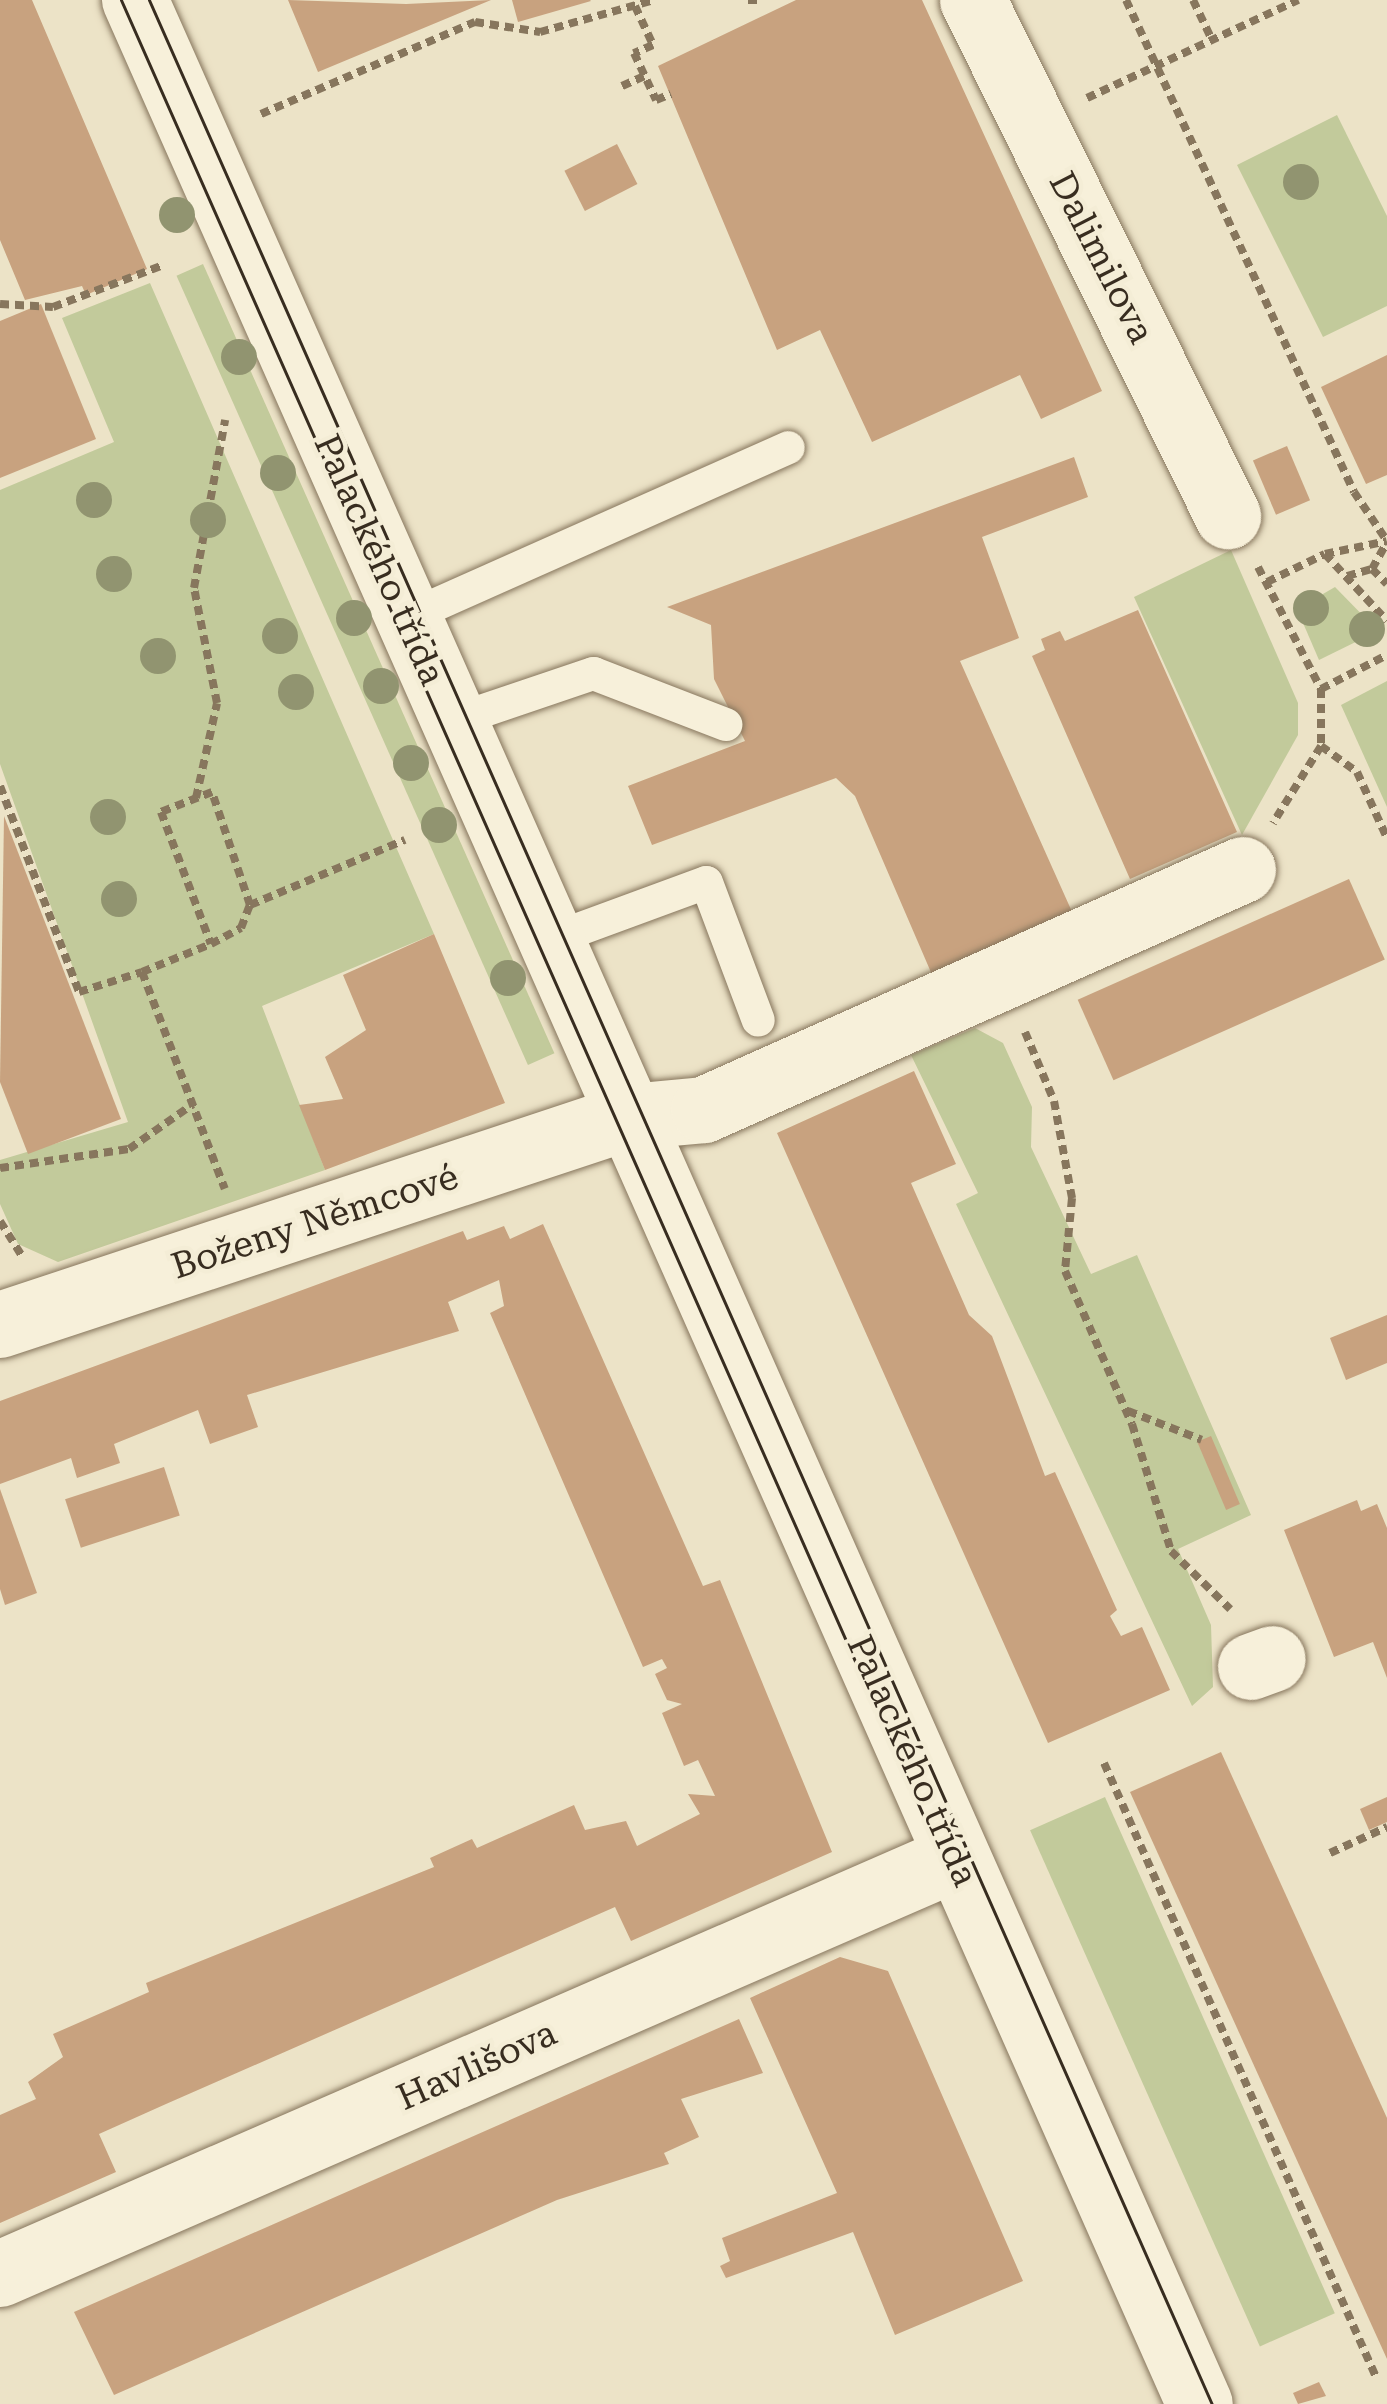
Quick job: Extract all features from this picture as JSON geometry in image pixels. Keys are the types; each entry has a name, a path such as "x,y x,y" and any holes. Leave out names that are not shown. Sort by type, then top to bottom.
{"street":[{"name":"Palackého třída","path":"135,0 404,618 629,1117 954,1872 1200,2404"},
{"name":"Dalimilova","path":"973,0 1228,516"},
{"path":"629,1117 704,1111 1243,869"},
{"name":"Boženy Němcové","path":"0,1325 629,1117"},
{"name":"Havlišova","path":"0,2274 954,1872"}],"lane":[{"path":"404,618 788,447"},
{"path":"451,721 593,673 725,724"},
{"path":"548,940 706,882 758,1020"},
{"path":"954,1872 1185,2404"}],"path":[{"path":"261,114 476,22 540,32 654,0"},
{"path":"748,0 762,0"},
{"path":"1126,0 1354,492 1387,541"},
{"path":"1193,0 1212,40"},
{"path":"1031,123 1298,0"},
{"path":"635,6 652,45 634,53 656,100 671,94"},
{"path":"622,86 644,76"},
{"path":"0,304 52,307 161,266"},
{"path":"196,798 217,703 194,588 224,420"},
{"path":"1228,516 1321,689 1321,746 1243,869"},
{"path":"1267,582 1325,554 1387,541"},
{"path":"1347,575 1372,569 1387,541"},
{"path":"1325,554 1387,621"},
{"path":"1372,569 1387,584"},
{"path":"1321,689 1387,656"},
{"path":"1321,746 1358,772 1387,838"},
{"path":"0,786 79,992 142,972 211,944 241,928 250,905 212,792 161,812 211,944"},
{"path":"250,905 405,840"},
{"path":"142,972 246,1243"},
{"path":"1002,977 1054,1101 1072,1198 1065,1270 1126,1411 1172,1551 1251,1645"},
{"path":"0,1168 129,1149 193,1104"},
{"path":"0,1221 10,1244"},
{"path":"1126,1411 1202,1439"},
{"path":"1104,1763 1376,2377"},
{"path":"1330,1853 1387,1827"}],"green space":[{"path":"1337,115 1387,216 1387,306 1323,337 1237,165"},
{"path":"203,264 554,1053 528,1065 177,276"},
{"path":"150,283 434,934 262,1006 325,1170 58,1262 18,1244 0,1204 0,1160 128,1122 0,764 0,490 114,442 62,318"},
{"path":"1231,550 1298,703 1298,735 1242,835 1134,597"},
{"path":"1335,587 1378,631 1319,660 1297,609"},
{"path":"1387,681 1387,807 1341,705"},
{"path":"975,1028 1003,1043 1032,1107 1031,1147 1091,1274 1137,1255 1251,1515 1178,1549 1211,1625 1213,1687 1192,1706 956,1204 978,1193 911,1055"},
{"path":"1105,1797 1335,2313 1260,2347 1030,1830"}],"building":[{"path":"0,0 32,0 147,269 86,295 82,286 25,300 0,240"},
{"path":"288,0 406,4 491,0 318,72"},
{"path":"512,0 590,0 591,1 518,22"},
{"path":"796,0 922,0 1102,391 1041,419 1020,375 872,442 820,330 777,350 658,66"},
{"path":"617,144 637,184 585,211 564,171"},
{"path":"41,304 96,439 0,478 0,321"},
{"path":"1387,355 1387,475 1366,484 1321,387"},
{"path":"1287,446 1310,500 1276,515 1253,460"},
{"path":"1074,457 1088,497 982,537 1019,638 960,661 1073,914 933,977 855,796 836,778 652,845 628,786 745,741 714,679 711,625 667,607"},
{"path":"1138,610 1237,832 1130,879 1032,656 1045,650 1041,639 1060,631 1065,641"},
{"path":"4,816 121,1119 28,1154 0,1082"},
{"path":"1349,879 1385,959 1113,1080 1078,1000"},
{"path":"434,934 505,1103 325,1170 299,1105 343,1099 325,1057 366,1030 343,975"},
{"path":"914,1071 956,1164 911,1183 969,1315 992,1336 1045,1476 1055,1472 1117,1610 1110,1616 1121,1636 1142,1627 1170,1690 1048,1743 777,1133"},
{"path":"543,1224 703,1586 720,1580 832,1852 631,1941 615,1907 166,2104 99,2134 116,2172 0,2223 0,2115 36,2099 28,2082 63,2057 53,2034 149,1992 146,1983 434,1867 430,1858 472,1839 477,1848 574,1805 585,1830 626,1821 637,1846 700,1814 688,1794 715,1796 698,1760 684,1766 662,1713 682,1704 667,1700 655,1674 667,1668 662,1659 643,1667 490,1313 504,1306 499,1280 448,1302 459,1331 247,1395 258,1427 210,1444 198,1410 114,1444 120,1463 77,1478 71,1458 0,1484 0,1401 463,1231 467,1240 504,1226 510,1239"},
{"path":"1387,1315 1387,1363 1346,1380 1330,1338"},
{"path":"1211,1436 1240,1504 1226,1510 1197,1442"},
{"path":"164,1467 180,1516 81,1548 65,1499"},
{"path":"0,1489 37,1593 5,1605 0,1589"},
{"path":"1357,1500 1361,1511 1377,1504 1387,1528 1387,1678 1373,1642 1334,1657 1284,1530"},
{"path":"1221,1752 1387,2118 1387,2359 1130,1792"},
{"path":"1387,1797 1387,1822 1369,1830 1360,1809"},
{"path":"840,1957 888,1971 1023,2281 895,2335 853,2232 726,2278 720,2266 730,2261 722,2238 837,2193 750,1998"},
{"path":"739,2019 763,2073 681,2099 699,2137 664,2153 669,2164 557,2200 114,2395 74,2312"},
{"path":"1319,2382 1326,2396 1298,2404 1293,2393"}],"tram line":[{"path":"121,0 954,1885"},
{"path":"149,0 1212,2404"}]}
